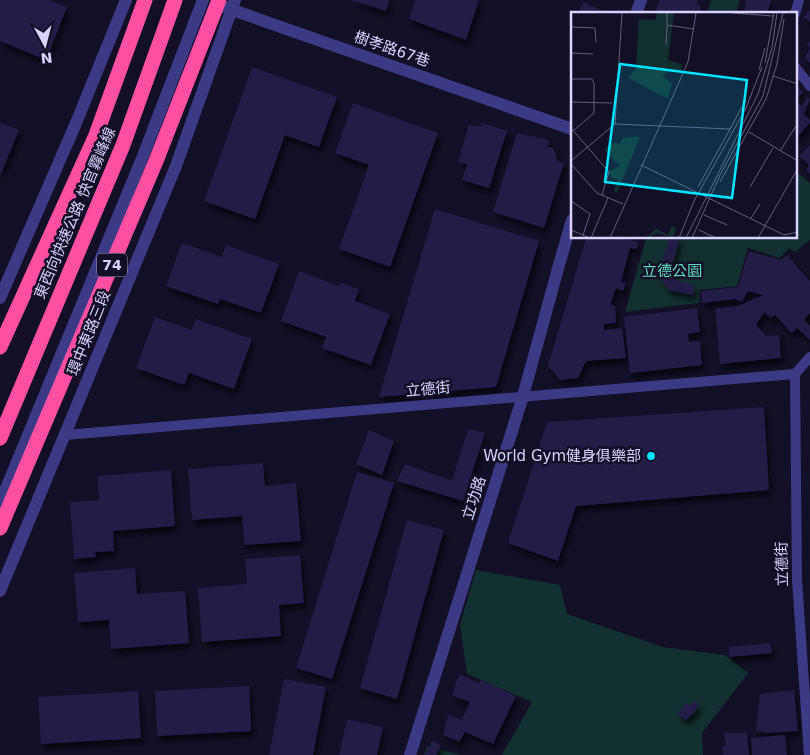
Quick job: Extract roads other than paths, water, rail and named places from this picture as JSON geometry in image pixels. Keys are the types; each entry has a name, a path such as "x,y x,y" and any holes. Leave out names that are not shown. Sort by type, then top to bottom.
{"highway":[{"name":"東西向快速公路 快官霧峰線","path":"0,347 96,135 145,0"},
{"name":"東西向快速公路 快官霧峰線","path":"0,438 123,145 175,0"},
{"name":"74","path":"0,528 156,162 219,0"}],"street":[{"path":"0,298 76,123 126,0"},
{"name":"樹孝路67巷","path":"202,0 233,5 571,129"},
{"name":"環中東路三段","path":"0,504 143,156 202,0"},
{"path":"637,12 641,0"},
{"name":"環中東路三段","path":"0,592 176,166 233,5"},
{"name":"立功路","path":"410,755 523,396 571,223"}],"lane":[{"path":"798,71 810,86"},
{"path":"794,374 810,357"},
{"name":"立德街","path":"65,435 794,374 797,580 809,755"}],"place":[{"name":"World Gym健身俱樂部","path":"651,456"}],"park label":[{"name":"立德公園","path":"672,271"}]}
